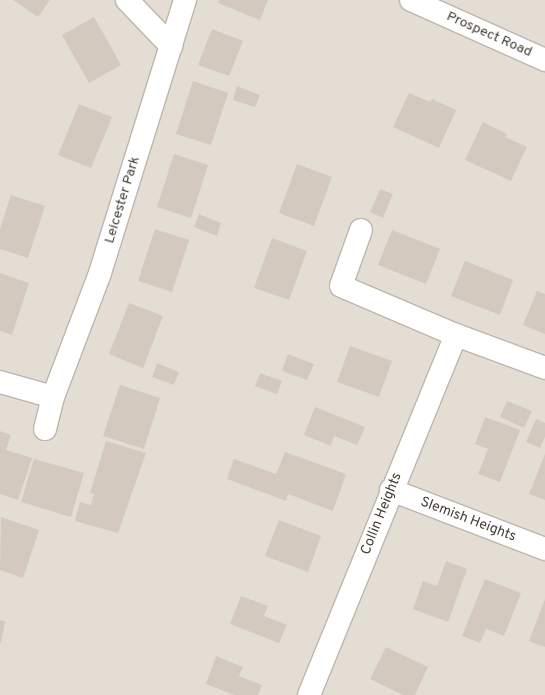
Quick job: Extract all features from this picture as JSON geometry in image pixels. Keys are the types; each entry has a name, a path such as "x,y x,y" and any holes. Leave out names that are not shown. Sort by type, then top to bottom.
{"street":[{"path":"127,0 171,46"},
{"name":"Leicester Park","path":"45,429 53,397 100,274 185,0"},
{"name":"Prospect Road","path":"411,0 545,60"},
{"path":"361,230 340,286 456,334 545,368"},
{"name":"Collin Heights","path":"309,695 391,490 456,334"},
{"path":"0,382 53,397"},
{"name":"Slemish Heights","path":"391,490 545,549"}],"shaded area":[{"path":"0,0 545,0 545,695 0,695"}],"building":[{"path":"13,0 50,0 38,17"},
{"path":"219,0 268,0 260,20 218,3"},
{"path":"94,17 121,65 89,83 62,35"},
{"path":"212,29 243,41 229,76 198,65"},
{"path":"193,81 228,93 211,145 176,134"},
{"path":"237,86 260,95 255,107 233,100"},
{"path":"409,93 430,102 432,99 456,110 439,148 393,127"},
{"path":"79,104 112,117 91,168 58,155"},
{"path":"483,122 507,134 505,137 527,147 511,181 465,160"},
{"path":"174,154 208,165 191,218 157,207"},
{"path":"297,164 332,177 314,226 279,213"},
{"path":"380,189 393,194 383,218 370,212"},
{"path":"11,195 45,206 28,258 0,249 0,229"},
{"path":"199,214 221,223 217,236 194,227"},
{"path":"155,229 189,240 172,292 138,281"},
{"path":"392,230 440,249 426,284 378,265"},
{"path":"272,238 307,251 289,300 254,288"},
{"path":"465,261 513,280 500,315 451,296"},
{"path":"0,273 29,283 12,335 0,331"},
{"path":"537,291 545,294 545,334 523,325"},
{"path":"129,303 163,316 143,368 109,354"},
{"path":"350,346 392,361 379,397 337,382"},
{"path":"288,354 314,364 307,380 282,371"},
{"path":"157,363 179,372 174,385 152,377"},
{"path":"260,373 282,381 277,394 255,386"},
{"path":"120,385 160,398 144,449 103,436"},
{"path":"507,401 532,411 524,428 500,417"},
{"path":"315,407 365,427 357,445 334,436 331,446 304,435"},
{"path":"485,417 520,430 500,482 478,474 488,449 475,444"},
{"path":"536,419 545,423 545,437 540,448 526,442"},
{"path":"0,431 11,435 6,450 32,458 18,500 0,494"},
{"path":"106,441 146,453 118,533 75,521 80,502 91,505 94,494 90,493"},
{"path":"285,452 346,474 333,511 288,494 286,501 227,479 234,459 276,474"},
{"path":"545,454 545,500 529,494"},
{"path":"34,459 84,473 71,517 21,502"},
{"path":"1,517 39,530 23,578 0,570"},
{"path":"279,520 321,536 308,572 265,556"},
{"path":"446,561 467,569 448,622 413,609 423,581 437,586"},
{"path":"485,579 521,593 504,636 486,629 480,643 462,636"},
{"path":"241,596 268,606 264,616 287,625 279,643 230,624"},
{"path":"545,599 545,647 529,641"},
{"path":"0,620 5,621 1,643 0,643"},
{"path":"386,647 428,667 415,695 403,695 370,679"},
{"path":"216,656 243,667 239,676 262,685 258,695 234,695 206,684"}]}
